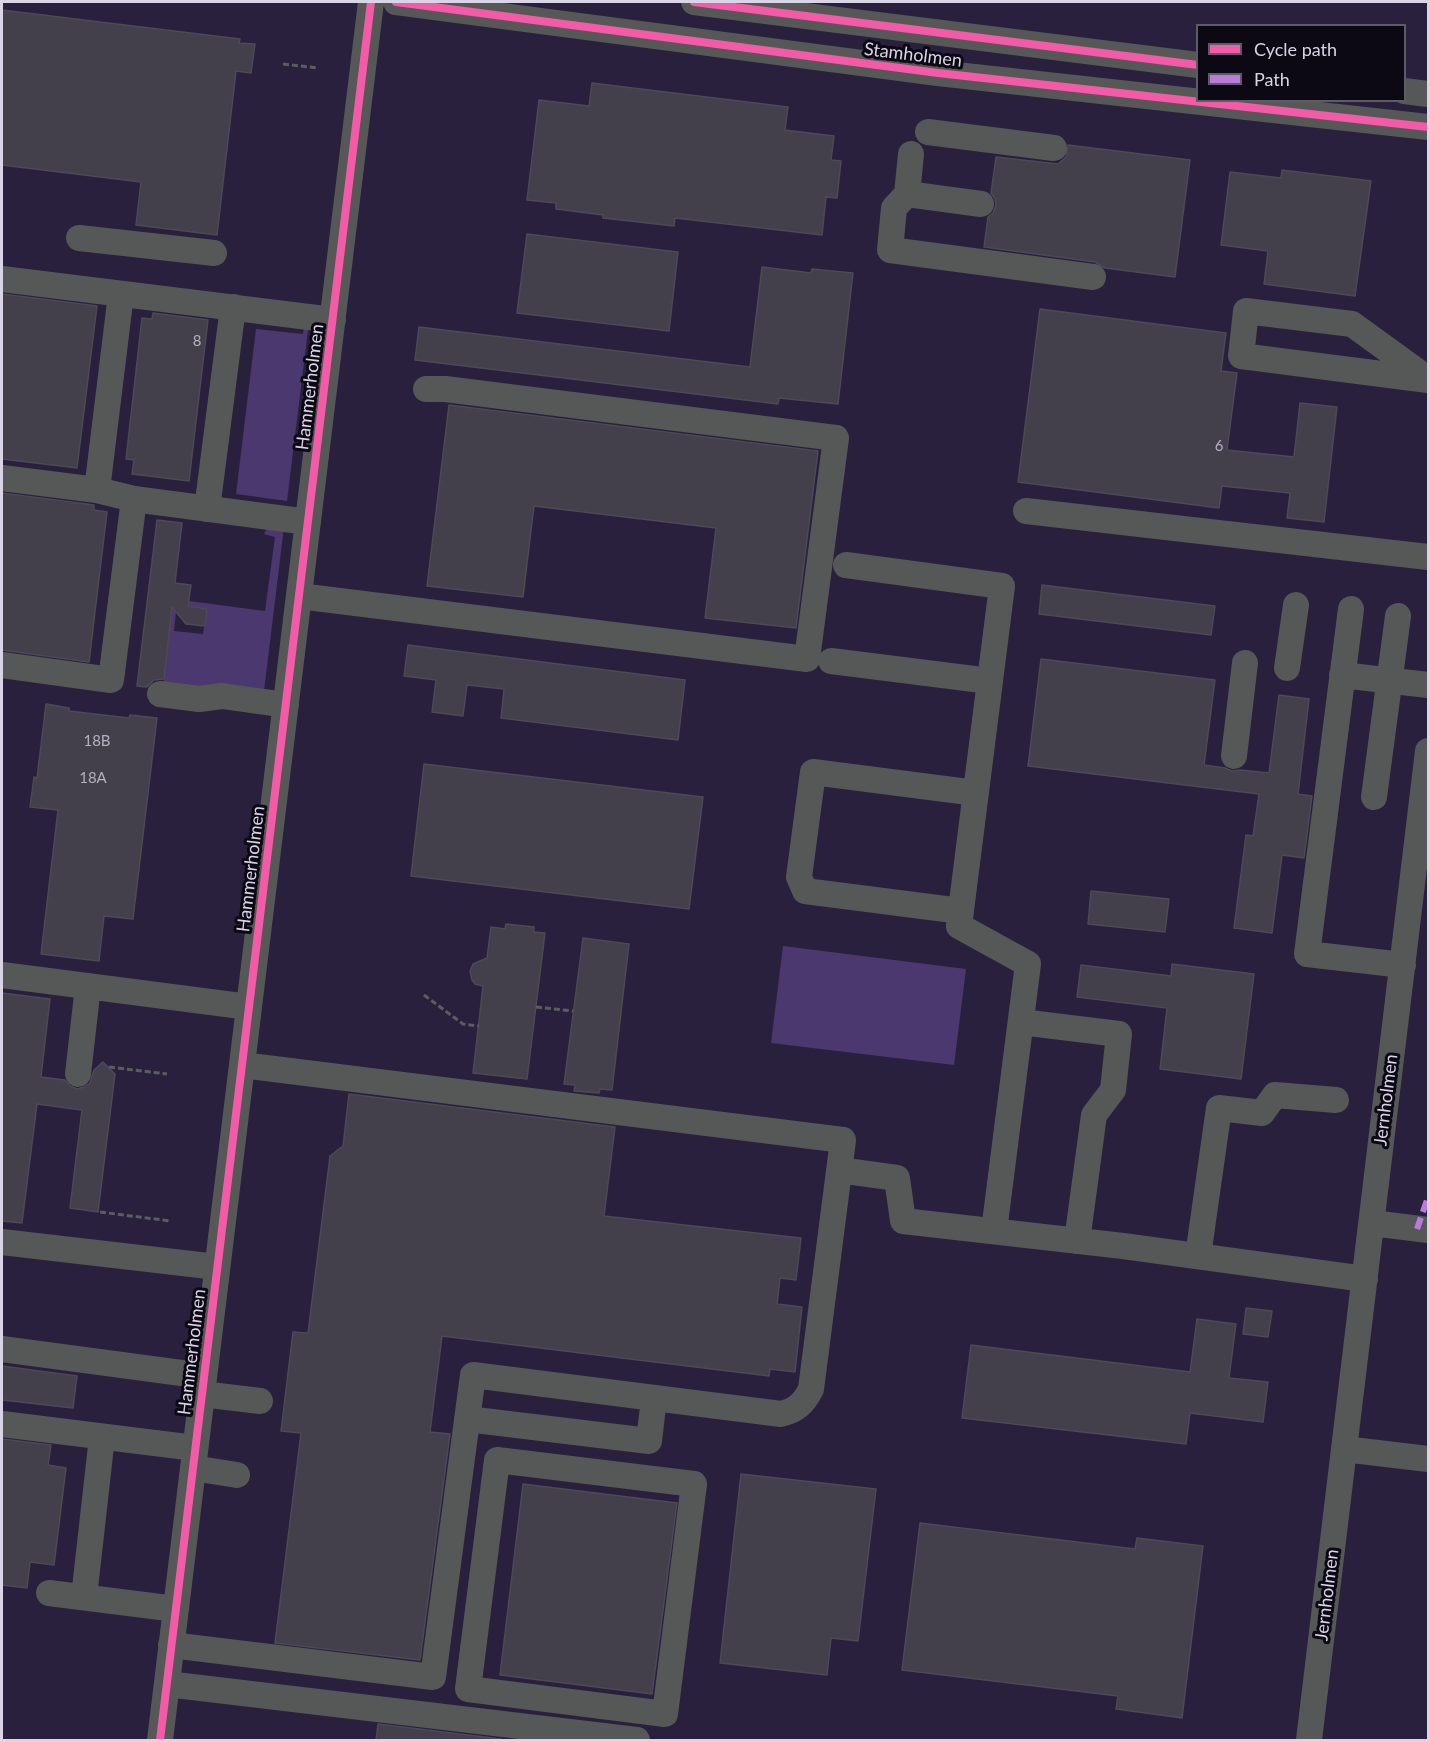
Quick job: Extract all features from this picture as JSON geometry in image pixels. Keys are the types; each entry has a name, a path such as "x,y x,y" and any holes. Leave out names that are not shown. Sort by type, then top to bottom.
{"street":[{"name":"Hammerholmen","path":"160,1740 371,2"},
{"name":"Stamholmen","path":"396,2 938,74 1196,102"},
{"name":"Stamholmen","path":"694,2 1196,65"},
{"name":"Stamholmen","path":"938,74 943,33"},
{"path":"1406,91 1428,94"},
{"name":"Stamholmen","path":"1197,102 1428,127"},
{"path":"928,132 1054,148"},
{"path":"911,154 907,194 894,208 890,250 1094,277"},
{"path":"907,194 981,204"},
{"path":"79,238 214,253"},
{"path":"2,279 333,320"},
{"path":"98,489 121,294"},
{"path":"207,508 233,307"},
{"path":"1246,311 1352,324 1428,380 1241,356 1246,311"},
{"path":"299,596 807,658 836,438 445,389 426,389"},
{"path":"2,478 98,489 134,500 308,522"},
{"path":"2,665 111,680 134,500"},
{"path":"1026,511 1428,557"},
{"path":"846,565 1002,586 959,926 1028,964 994,1232"},
{"path":"1287,669 1296,605"},
{"path":"1351,609 1307,954 1403,965"},
{"path":"1374,797 1398,616"},
{"path":"831,661 990,681"},
{"path":"1234,756 1245,663"},
{"path":"1342,675 1428,686"},
{"path":"160,694 199,699 222,696 286,705"},
{"name":"Jernholmen","path":"1309,1740 1428,751"},
{"path":"961,911 805,891 799,877 813,772 976,793"},
{"path":"2,975 249,1006"},
{"path":"78,1074 88,986"},
{"path":"1021,1022 1119,1034 1113,1090 1094,1115 1077,1240"},
{"path":"242,1065 843,1140 811,1389 804,1401 793,1411 781,1414 473,1375 433,1677"},
{"path":"1198,1256 1219,1108 1262,1113 1275,1095 1336,1100"},
{"path":"838,1170 897,1178 903,1221 1077,1240 1365,1279"},
{"path":"1372,1223 1428,1230"},
{"path":"2,1242 217,1267"},
{"path":"2,1349 203,1385 260,1401"},
{"path":"467,1419 649,1440 654,1398"},
{"path":"2,1424 102,1437 194,1458 237,1475"},
{"path":"84,1597 102,1437"},
{"path":"1344,1449 1428,1459"},
{"path":"462,1455 694,1484 665,1714 468,1689 497,1460"},
{"path":"49,1593 176,1609"},
{"path":"171,1645 469,1682"},
{"path":"167,1684 637,1740"}],"path":[{"path":"283,63 318,68"},
{"path":"424,995 463,1024 479,1026"},
{"path":"536,1006 573,1011"},
{"path":"109,1067 167,1074"},
{"path":"100,1212 171,1221"}],"shaded area":[{"path":"2,2 1428,2 1428,1740 2,1740"},
{"path":"304,328 308,330 287,501 236,494 256,329 303,334"},
{"path":"269,525 284,527 264,691 201,691 163,687 172,607 176,612 174,631 203,634 207,609 188,606 189,601 265,611 275,537 264,534"},
{"path":"783,946 966,969 954,1065 771,1043"}],"building":[{"path":"2,10 240,39 239,43 255,44 251,73 236,71 217,235 136,225 141,182 2,165"},
{"path":"592,83 788,107 785,130 834,136 831,160 841,161 837,198 826,197 822,235 675,218 674,226 603,218 603,215 556,209 556,203 527,200 539,100 589,106"},
{"path":"1068,145 1190,160 1175,277 1105,268 1095,262 984,247 988,217 993,213 996,205 991,193 996,157 1058,164 1066,157"},
{"path":"1282,170 1371,181 1355,296 1264,284 1268,251 1221,245 1230,172 1281,178"},
{"path":"527,234 678,252 669,331 517,313"},
{"path":"762,267 811,273 812,269 853,273 838,404 779,398 778,404 415,360 419,327 750,367"},
{"path":"2,294 97,306 77,468 2,459"},
{"path":"1040,309 1226,333 1221,371 1237,373 1227,450 1294,457 1300,403 1337,407 1324,522 1287,518 1290,493 1222,486 1219,508 1018,482"},
{"path":"153,313 208,320 189,481 132,474 134,460 126,459 142,318 152,319"},
{"path":"449,405 818,451 796,628 705,618 716,528 534,506 523,597 427,586"},
{"path":"2,493 94,505 94,510 107,512 89,662 2,650"},
{"path":"157,520 182,523 175,583 191,585 188,606 207,609 205,626 186,624 172,607 164,679 154,680 147,687 137,686"},
{"path":"1042,585 1215,606 1211,635 1039,614"},
{"path":"408,645 685,680 678,740 501,718 504,689 467,685 463,716 432,712 436,680 404,676"},
{"path":"1041,659 1215,680 1204,765 1232,771 1269,773 1279,695 1309,699 1298,794 1312,796 1304,858 1282,855 1272,933 1234,928 1246,835 1253,836 1259,794 1028,766"},
{"path":"46,704 69,708 69,711 129,718 130,715 157,718 133,919 104,916 99,961 41,954 58,810 30,807 34,777 37,778"},
{"path":"424,764 703,797 689,909 411,876"},
{"path":"1091,891 1169,899 1165,932 1088,924"},
{"path":"506,924 534,927 534,932 545,933 527,1079 473,1073 483,986 475,984 470,971 473,964 487,958 491,927 505,929"},
{"path":"583,938 629,944 612,1090 600,1089 599,1093 574,1091 575,1085 564,1084"},
{"path":"1172,964 1254,974 1241,1079 1160,1069 1167,1008 1077,997 1081,965 1171,976"},
{"path":"2,993 50,999 41,1077 65,1080 77,1089 90,1083 94,1070 103,1062 115,1074 98,1212 70,1208 82,1110 37,1104 22,1223 2,1221"},
{"path":"349,1094 615,1127 604,1216 801,1238 796,1280 780,1278 777,1304 802,1307 795,1372 770,1369 769,1376 442,1336 430,1432 450,1434 420,1660 275,1643 301,1433 281,1431 293,1332 308,1333 330,1156 343,1146"},
{"path":"1246,1308 1272,1311 1268,1337 1243,1334"},
{"path":"1197,1319 1236,1324 1229,1378 1268,1382 1263,1422 1190,1413 1186,1444 962,1418 971,1345 1190,1372"},
{"path":"2,1366 77,1376 73,1408 2,1400"},
{"path":"2,1439 51,1445 48,1465 66,1468 54,1565 30,1562 27,1588 2,1585"},
{"path":"741,1474 876,1489 858,1641 831,1638 827,1675 720,1663"},
{"path":"523,1484 677,1503 652,1694 500,1675"},
{"path":"920,1523 1135,1549 1137,1538 1203,1546 1182,1718 1116,1709 1118,1696 902,1670"},
{"path":"378,1724 501,1739 376,1740"}],"marked path":[{"path":"1417,1229 1428,1197"}],"cycle path":[{"path":"160,1740 371,2"},
{"path":"396,2 938,73 1196,101"},
{"path":"694,2 1196,65"},
{"path":"1201,102 1428,127"}]}
